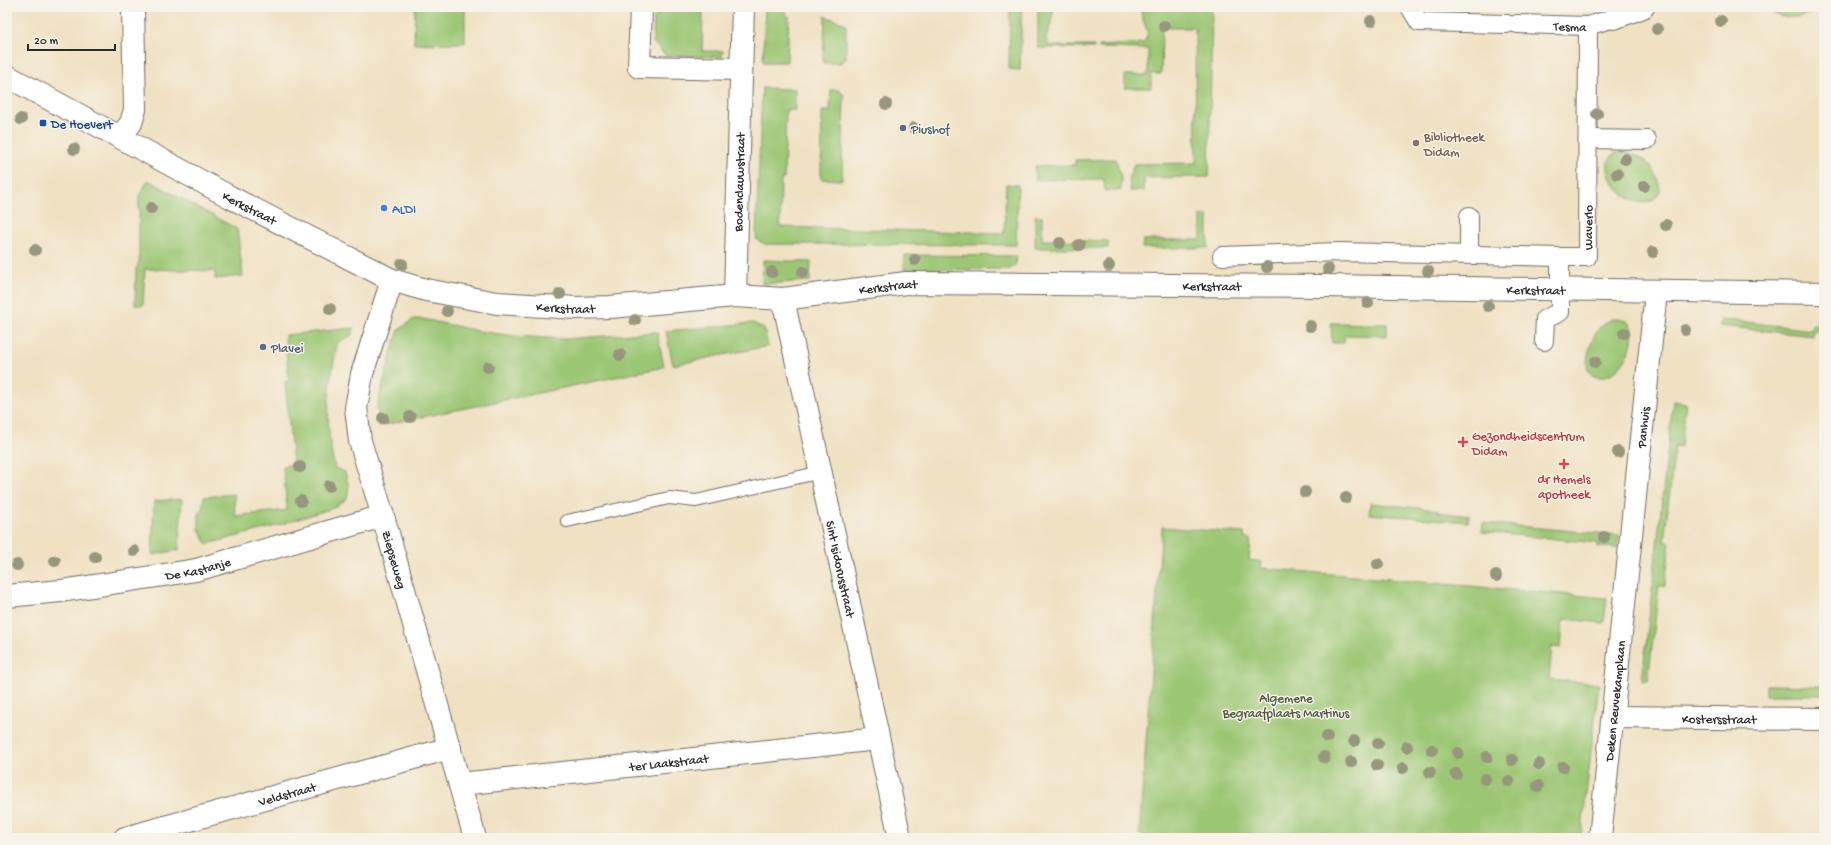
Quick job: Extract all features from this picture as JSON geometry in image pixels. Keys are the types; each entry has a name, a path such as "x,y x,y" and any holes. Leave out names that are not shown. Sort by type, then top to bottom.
{"street":[{"path":"121,136 131,123 134,110 133,7"},
{"path":"640,7 639,67 741,69"},
{"name":"Bodenclauwstraat","path":"735,296 743,7"},
{"name":"Tesma","path":"1410,7 1418,22 1588,26 1643,7"},
{"name":"Waverlo","path":"1560,257 1587,257 1588,26"},
{"name":"Kerkstraat","path":"7,76 121,136 230,197 392,280 426,290 458,297 526,306 610,307 735,296 784,299 906,283 1824,293"},
{"path":"1588,140 1647,140"},
{"path":"1469,216 1469,254"},
{"path":"1222,256 1339,252 1560,257 1560,312 1545,319 1544,341"},
{"name":"Ziepseweg","path":"392,280 362,374 356,408 360,441 383,516 475,838"},
{"name":"Panhuis","path":"1628,563 1656,292"},
{"name":"Sint Isidorusstraat","path":"784,299 900,838"},
{"name":"De Kastanje","path":"7,596 61,592 196,570 383,516"},
{"name":"Deken Reuvekamplaan","path":"1600,838 1628,563"},
{"name":"Kostersstraat","path":"1613,717 1824,719"},
{"name":"ter Laakstraat","path":"460,784 878,739"},
{"name":"Veldstraat","path":"125,838 450,748"}],"lane":[{"path":"567,521 669,498 696,500 821,472"}],"green space":[{"path":"415,7 465,7 465,43 414,44"},
{"path":"663,7 703,7 702,51 723,51 722,57 665,55 653,42 654,18"},
{"path":"765,7 786,7 786,16 789,16 787,62 763,62"},
{"path":"1010,7 1022,7 1020,70 1009,69"},
{"path":"1038,7 1054,7 1051,24 1046,38 1049,46 1094,46 1094,48 1038,48"},
{"path":"1140,7 1212,7 1209,177 1144,178 1144,191 1130,191 1129,177 1134,164 1196,163 1195,28 1162,28 1161,74 1151,74 1151,88 1125,88 1125,75 1148,75 1148,49 1099,48 1099,46 1144,43 1148,33"},
{"path":"1767,7 1820,7 1808,14 1792,18 1778,15"},
{"path":"825,16 846,24 846,58 840,63 823,63"},
{"path":"762,88 795,89 795,110 786,110 784,179 781,179 780,227 1004,233 1006,184 1018,185 1016,245 765,244 757,240"},
{"path":"831,90 839,90 844,95 842,180 821,179 822,111 830,111"},
{"path":"1621,152 1629,153 1643,159 1657,176 1660,192 1653,200 1645,203 1626,197 1618,190 1612,181 1608,171 1608,161 1614,154"},
{"path":"1116,159 1121,177 1121,190 1105,191 1104,179 1035,180 1035,166 1075,165 1075,160"},
{"path":"148,180 237,229 243,276 215,279 215,271 145,269 143,305 135,305 136,269 139,262 139,196"},
{"path":"1035,216 1042,216 1042,240 1108,241 1108,248 1035,248"},
{"path":"1201,216 1208,216 1208,248 1142,248 1143,240 1201,240"},
{"path":"905,255 1017,256 1016,264 1011,269 904,270"},
{"path":"763,260 811,262 810,281 762,284"},
{"path":"1616,318 1626,321 1631,327 1633,337 1630,348 1625,359 1618,368 1609,375 1599,377 1592,375 1588,370 1587,363 1593,338 1602,325 1607,321"},
{"path":"414,319 423,319 478,331 515,336 565,339 657,332 664,367 379,426 377,408 394,344 399,330"},
{"path":"1721,319 1812,330 1813,324 1824,325 1824,332 1814,331 1813,336 1720,326"},
{"path":"753,323 764,329 768,346 673,365 666,331"},
{"path":"1331,323 1387,324 1387,336 1345,335 1344,343 1332,343"},
{"path":"354,328 352,335 338,342 330,389 328,421 329,436 335,468 345,472 349,487 347,499 333,508 273,527 207,544 199,529 199,511 202,510 204,497 234,494 235,516 287,510 283,466 293,464 285,382 289,381 285,335"},
{"path":"1673,401 1686,403 1681,447 1675,446 1664,541 1670,542 1665,586 1659,586 1648,681 1642,681"},
{"path":"182,499 179,550 152,555 154,501"},
{"path":"1370,503 1438,510 1438,512 1469,516 1468,522 1369,514"},
{"path":"1483,523 1619,535 1617,548 1598,547 1598,543 1482,532"},
{"name":"Algemene Begraafplaats Martinus","path":"1162,527 1244,533 1244,538 1251,539 1249,560 1262,562 1261,568 1607,598 1604,623 1563,619 1561,648 1552,647 1549,679 1599,684 1581,838 1164,838 1139,835"},
{"path":"1766,685 1824,686 1824,695 1766,695"}],"place":[{"name":"De Hoevert","path":"43,123"},
{"name":"Piushof","path":"903,128"},
{"name":"Bibliotheek Didam","path":"1416,143"},
{"name":"ALDI","path":"384,208"},
{"name":"Plavei","path":"263,347"},
{"name":"Gezondheidscentrum Didam","path":"1463,442"},
{"name":"dr Hemels apotheek","path":"1564,464"}]}
